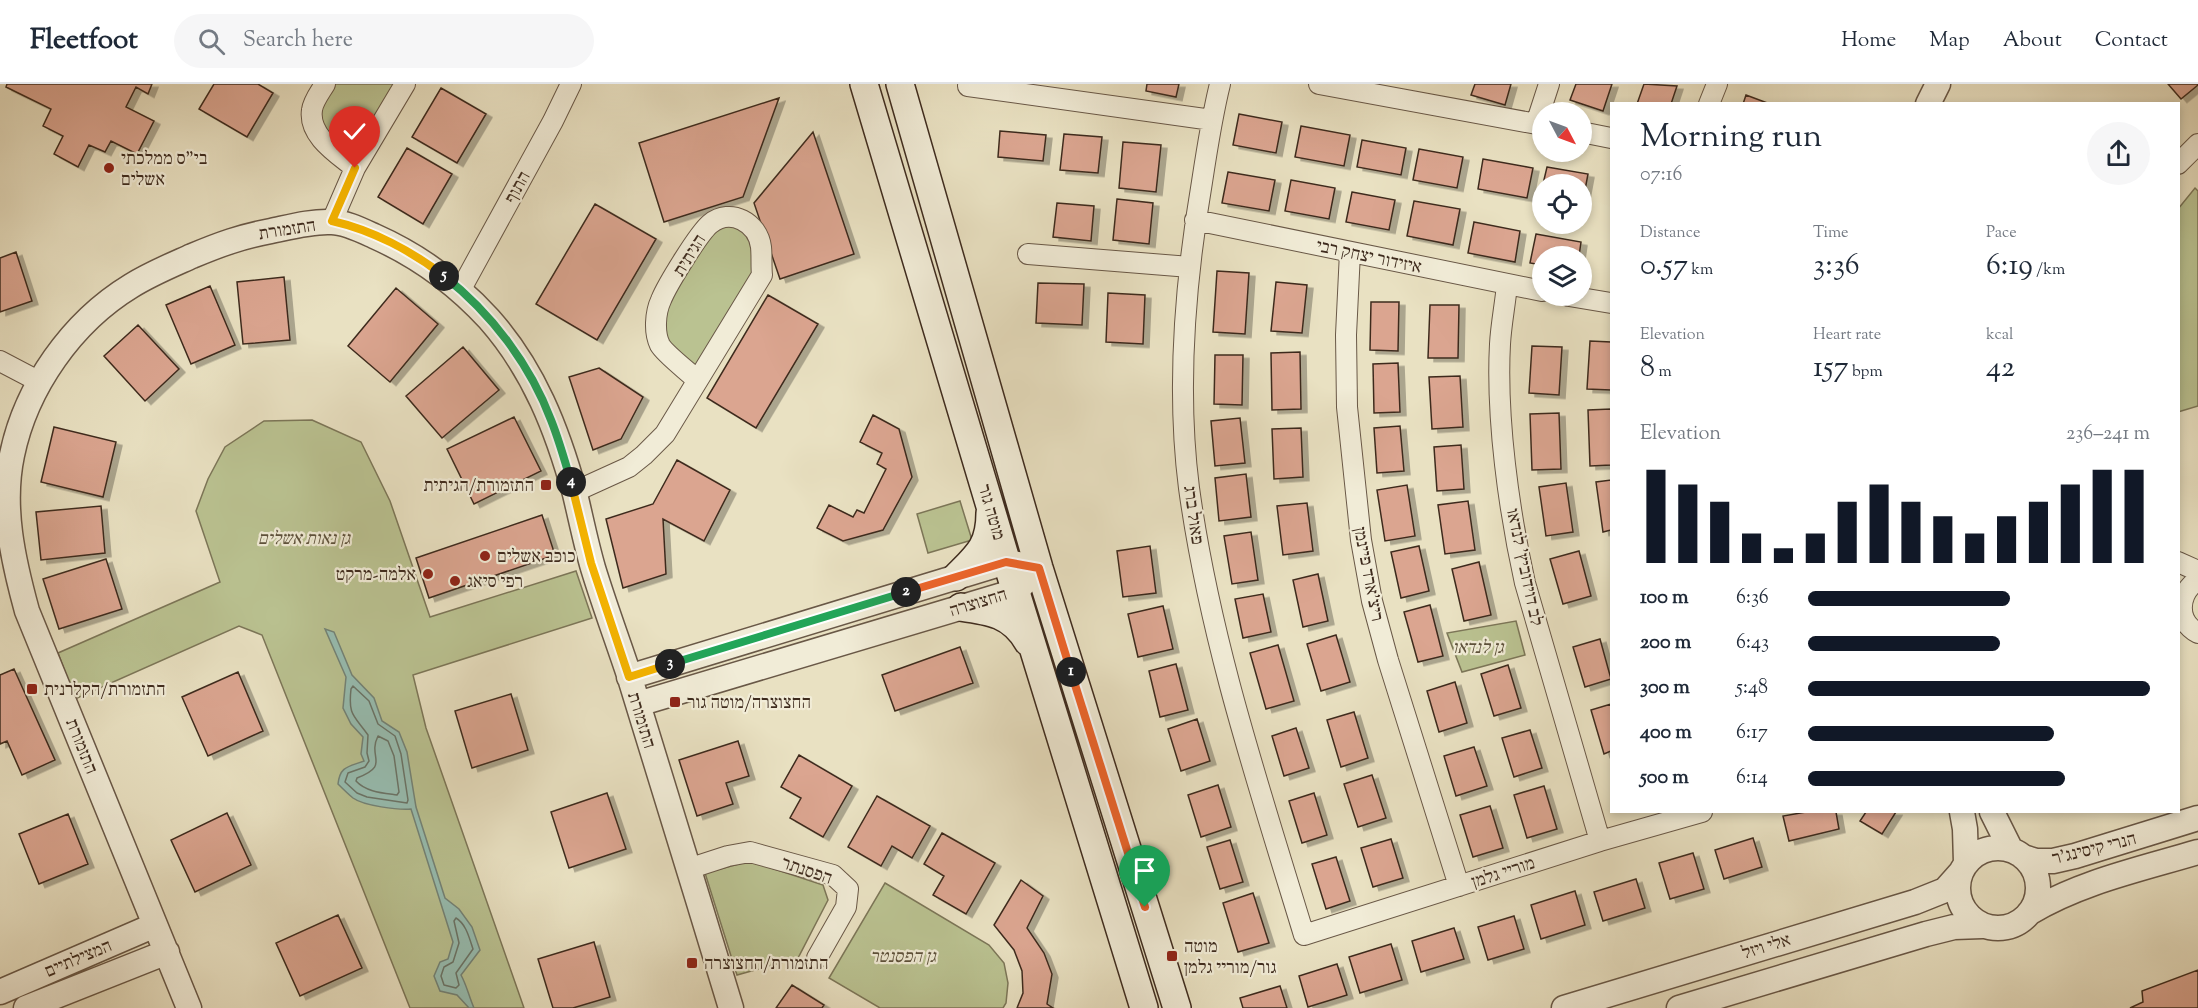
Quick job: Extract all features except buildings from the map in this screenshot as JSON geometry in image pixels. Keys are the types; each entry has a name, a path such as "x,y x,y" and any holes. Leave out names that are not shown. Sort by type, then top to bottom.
{"main road":[{"name":"מוטה גור","path":"864,84 1006,562 1144,1008"},
{"name":"מוטה גור","path":"900,84 1039,568 1177,1008"},
{"path":"956,577 986,544 990,532 991,506"},
{"path":"961,607 990,611 1005,618 1021,630 1035,653"}],"street":[{"path":"325,84 312,108 313,126 335,152 355,168"},
{"path":"332,221 355,168 405,84"},
{"name":"התוף","path":"460,289 571,84"},
{"name":"פאול ברג","path":"1220,84 1195,220 1190,267 1184,353 1185,433 1189,487 1209,606 1241,730 1304,934"},
{"path":"1319,84 1387,90 1532,122"},
{"path":"1544,102 1549,84"},
{"path":"1710,102 1717,84"},
{"path":"1929,102 1938,84"},
{"path":"969,86 1212,120"},
{"path":"1592,134 1610,138"},
{"path":"2180,162 2198,144"},
{"name":"הגיתית","path":"574,492 629,467 665,434 762,275 761,247 757,233 747,223 734,216 717,220 702,232 660,302 655,323 661,345 697,380"},
{"name":"איזידור יצחק רבי","path":"1195,220 1532,289"},
{"name":"התזמורת","path":"189,1008 27,611 13,559 8,512 12,455 22,421 40,382 49,367 95,312 132,285 230,239 332,221 361,230 398,246 440,273 460,289 511,345 528,370 551,419 574,492 591,563 638,704 731,1008"},
{"name":"ריצ'ארד פיינמן","path":"1350,252 1346,335 1347,407 1361,540 1372,601 1388,660 1459,886"},
{"path":"1028,254 1190,267"},
{"name":"לב דוידוביץ' לנדאו","path":"1507,285 1500,345 1500,379 1506,459 1516,541 1525,583 1600,841"},
{"path":"1592,300 1610,303"},
{"path":"0,361 40,382"},
{"name":"החצוצרה","path":"629,677 1006,562 1039,568"},
{"path":"2180,563 2198,572"},
{"name":"החצוצרה","path":"638,704 1016,591 1039,568"},
{"path":"2198,580 2180,597 2186,622 2192,630 2198,633"},
{"name":"מוריי גלמן","path":"1304,934 1600,841 1698,813"},
{"path":"1962,813 1965,829 1963,868 1957,888 1958,898 1968,916 1982,926 1996,929 2011,926 2029,913 2036,900 2036,877 2030,864 2017,854 2002,848 1988,849 1974,855 1963,868"},
{"path":"1993,813 2017,854"},
{"name":"הנרי קיסינג'ר","path":"2017,854 2036,861 2053,861 2198,818"},
{"name":"הפסנתר","path":"688,869 728,856 750,852 833,875 848,889 846,907 817,958"},
{"name":"הנרי קיסינג'ר","path":"2029,913 2052,899 2083,887 2198,852"},
{"name":"אלי ויזל","path":"1564,1008 1915,902 1946,890 1963,868"},
{"name":"המצילתיים","path":"0,992 156,925"},
{"name":"אלי ויזל","path":"1679,1008 1926,934 1954,927 1982,926"},
{"name":"המצילתיים","path":"26,1008 167,952"}],"green space":[{"path":"330,84 400,84 354,161 327,137 317,110"},
{"path":"2195,188 2198,191 2198,406 2180,411 2180,207"},
{"path":"732,222 751,236 756,274 697,369 666,341 665,305 706,235"},
{"name":"גן נאות אשלים","path":"312,420 361,442 390,501 430,617 576,571 592,618 413,675 426,728 524,1008 410,1008 262,635 239,626 75,699 58,653 220,582 196,511 208,479 225,447 264,421"},
{"path":"960,501 972,540 928,553 917,514"},
{"name":"גן לנדאו","path":"1516,621 1525,655 1462,672 1447,633"},
{"path":"750,861 823,885 828,900 798,958 737,975 705,873"},
{"name":"גן הפסנטר","path":"885,883 989,945 1004,963 1008,983 1006,1003 1003,1008 880,1008 829,978"}],"water":[{"path":"325,629 334,632 352,675 374,698 382,721 399,732 407,752 416,807 445,898 459,909 472,927 480,950 461,975 474,1008 469,1008 457,995 440,991 434,976 440,962 448,959 453,942 411,809 390,808 358,801 338,784 343,770 364,761 361,754 363,737 351,724 343,708 346,677"}],"place":[{"name":"בי\"ס ממלכתי אשלים","path":"109,168"},
{"name":"התזמורת/הגיתית","path":"546,485"},
{"name":"כוכב אשלים","path":"485,556"},
{"name":"אלמה-מרקט","path":"428,574"},
{"name":"רפי סיאג","path":"455,581"},
{"name":"התזמורת/הקלרנית","path":"32,689"},
{"name":"החצוצרה/מוטה גור","path":"675,702"},
{"name":"מוטה גור/מוריי גלמן","path":"1172,956"},
{"name":"התזמורת/החצוצרה","path":"692,963"}],"route":[{"path":"355,168 332,221 361,230 398,246 440,273 460,289 489,319 528,370 551,419 561,448 591,563 629,677 1006,562 1039,568 1145,907"}]}
